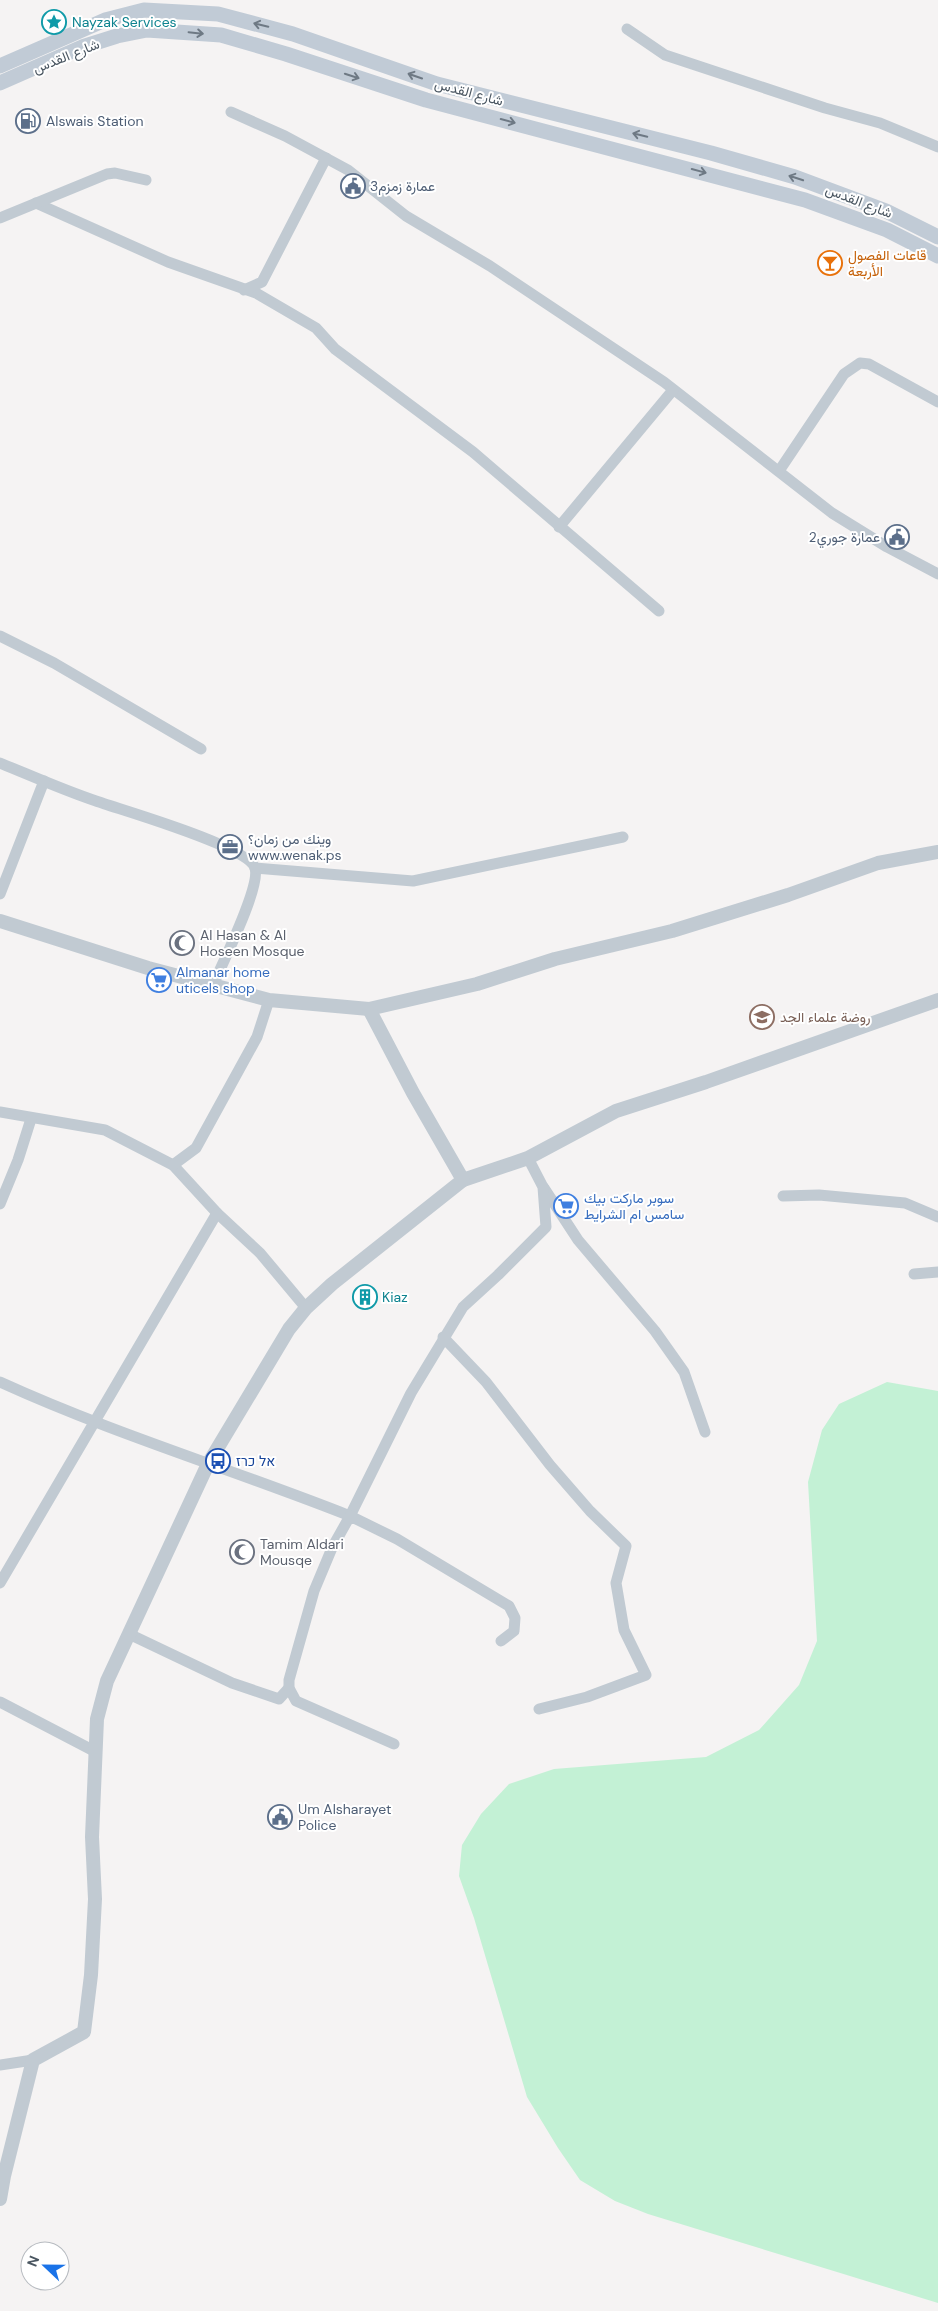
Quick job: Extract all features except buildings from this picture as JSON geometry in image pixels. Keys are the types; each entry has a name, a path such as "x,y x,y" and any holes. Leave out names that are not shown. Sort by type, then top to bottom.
{"main road":[{"name":"شارع القدس","path":"0,66 105,20 147,5 218,14 293,34 437,84 711,153 795,177 886,211 938,237"},
{"name":"شارع القدس","path":"0,84 82,47 117,36 147,30 179,31 230,38 426,100 805,200 887,230 938,256"},
{"path":"426,100 437,84"}],"street":[{"path":"627,29 666,55 825,108 880,122 938,147"},
{"path":"230,112 285,136 348,170 406,216 490,266 673,390 832,513 887,547 938,574"},
{"path":"244,290 262,282 326,158"},
{"path":"0,218 107,174 115,173 146,180"},
{"path":"36,203 168,262 256,293 316,328 335,349 473,452 659,611"},
{"path":"779,471 844,374 860,363 869,364 938,402"},
{"path":"559,527 673,390"},
{"path":"0,636 54,663 201,750"},
{"path":"0,763 94,801 185,830 247,857 255,868 255,886 212,985"},
{"path":"0,894 44,781"},
{"path":"255,868 412,881 623,837"},
{"path":"0,922 55,937 148,968 269,1000 369,1009 477,984 555,959 672,931 788,895 878,864 938,852"},
{"path":"172,1165 196,1148 257,1037 269,1000"},
{"path":"0,2065 33,2060 84,2032 91,1975 95,1899 92,1837 97,1719 106,1681 208,1464 289,1329 306,1308 394,1233 463,1180 528,1158 616,1111 706,1082 938,1000"},
{"path":"369,1009 413,1093 463,1180"},
{"path":"0,1112 31,1119 105,1130 172,1165 217,1213 260,1253 306,1308"},
{"path":"0,1204 18,1160 31,1119"},
{"path":"528,1158 542,1187 578,1240 655,1332 684,1372 705,1432"},
{"path":"394,1744 301,1703 292,1696 289,1688 293,1664 314,1591 332,1548 350,1516 411,1393 463,1307 498,1276 546,1227 542,1187"},
{"path":"783,1196 819,1195 905,1204 938,1217"},
{"path":"0,1583 217,1213"},
{"path":"914,1274 938,1272"},
{"path":"443,1338 486,1382 550,1465 590,1511 626,1546 616,1583 624,1630 646,1675 587,1697 539,1709"},
{"path":"0,1382 96,1422 350,1516 397,1539 509,1606 515,1618 514,1631 501,1642"},
{"path":"129,1634 232,1683 279,1700 289,1688"},
{"path":"0,1702 96,1752"},
{"path":"0,2199 33,2060"}],"green space":[{"path":"887,1382 938,1391 938,2303 648,2214 615,2201 580,2180 527,2097 474,1918 459,1876 462,1845 481,1814 509,1784 554,1769 706,1757 759,1730 799,1685 817,1641 808,1482 822,1430 839,1404"}],"place":[{"name":"Nayzak Services","path":"54,22"},
{"name":"Alswais Station","path":"28,121"},
{"name":"عمارة زمزم3","path":"353,186"},
{"name":"قاعات الفصول الأربعة","path":"830,263"},
{"name":"عمارة جوري2","path":"897,537"},
{"name":"وينك من زمان؟ www.wenak.ps","path":"230,847"},
{"name":"Al Hasan & Al Hoseen Mosque","path":"182,943"},
{"name":"Almanar home uticels shop","path":"159,980"},
{"name":"روضة علماء الجد","path":"762,1017"},
{"name":"سوبر ماركت بيك سامس ام الشرايط","path":"566,1206"},
{"name":"Kiaz","path":"365,1297"},
{"name":"אל כרז","path":"218,1461"},
{"name":"Tamim Aldari Mousqe","path":"242,1552"},
{"name":"Um Alsharayet Police","path":"280,1817"}]}
